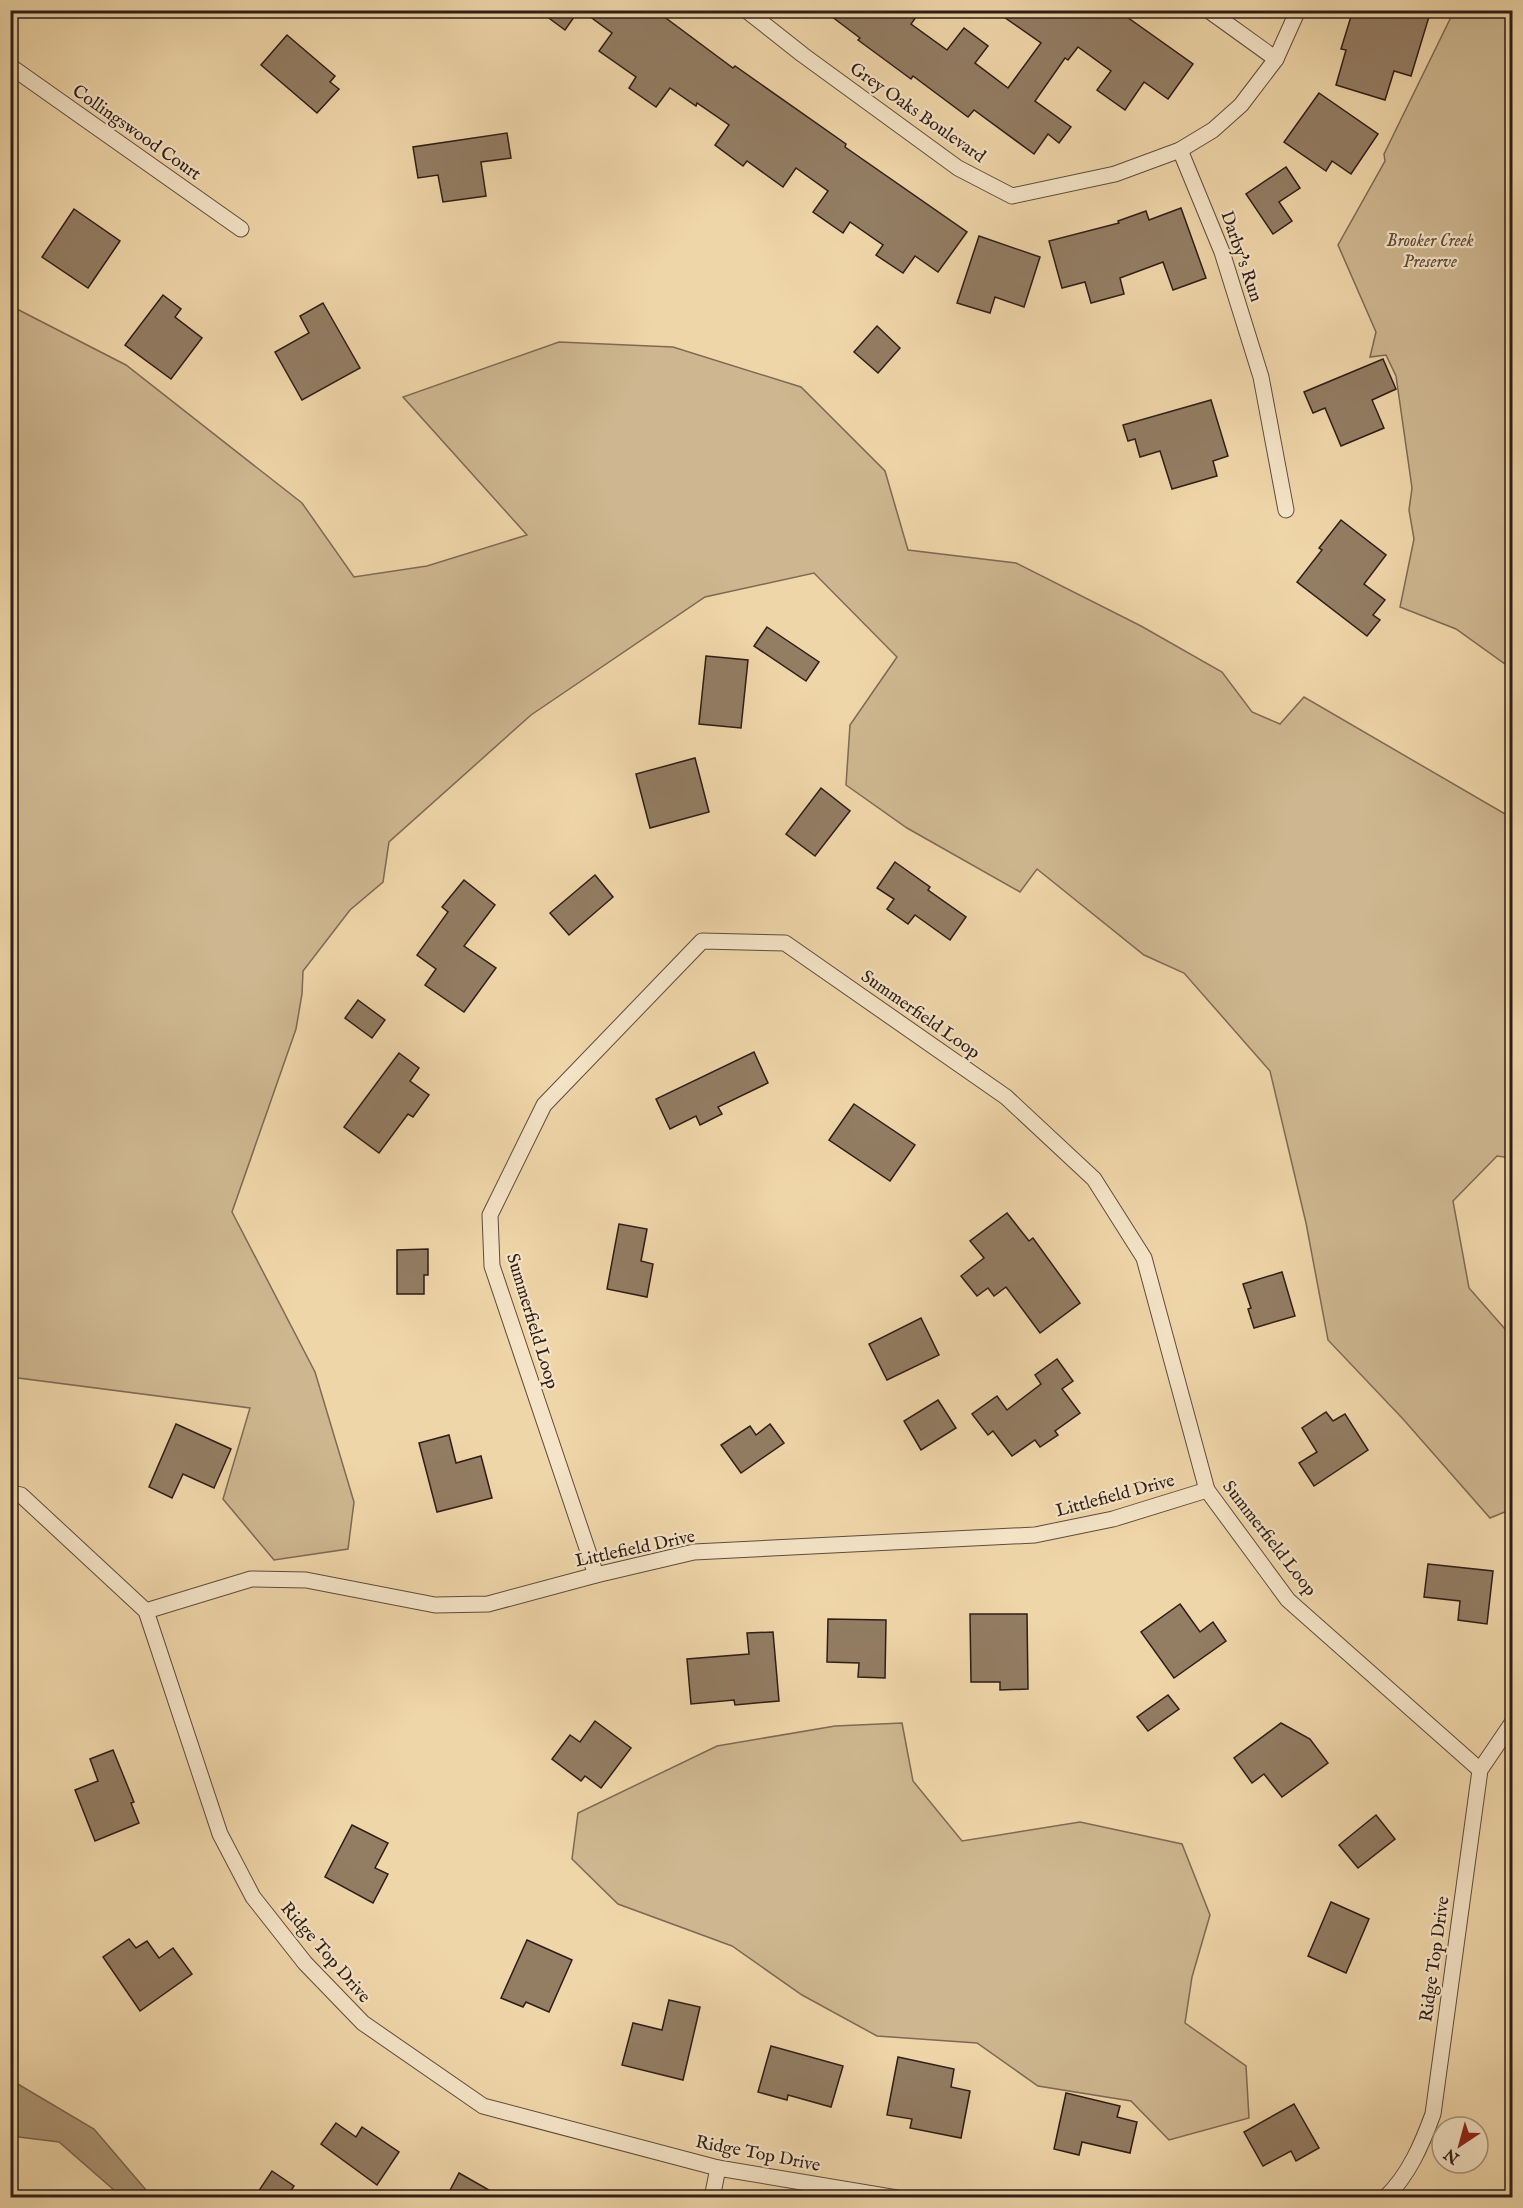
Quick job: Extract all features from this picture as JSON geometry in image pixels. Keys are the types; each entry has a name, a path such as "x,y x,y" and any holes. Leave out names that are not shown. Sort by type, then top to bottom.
{"street":[{"name":"Grey Oaks Boulevard","path":"746,10 958,168 1012,196 1115,174 1180,150 1213,130 1241,105 1276,59 1298,10"},
{"path":"1208,10 1276,59"},
{"name":"Collingswood Court","path":"10,66 241,229"},
{"name":"Darby's Run","path":"1180,150 1222,252 1261,377 1286,510"},
{"name":"Summerfield Loop","path":"596,1575 492,1266 490,1215 544,1105 702,941 785,943 1006,1097 1094,1179 1144,1258 1207,1490 1288,1600 1479,1770"},
{"name":"Littlefield Drive","path":"146,1611 251,1579 306,1580 435,1605 488,1604 694,1552 1035,1535 1113,1519 1207,1490"},
{"name":"Ridge Top Drive","path":"10,1493 21,1495 146,1611 220,1834 247,1887 305,1963 363,2023 483,2106 718,2168 897,2198"},
{"name":"Ridge Top Drive","path":"1385,2198 1419,2151 1433,2114 1479,1770 1512,1723"},
{"path":"712,2198 718,2168"}],"green space":[{"name":"Brooker Creek Preserve","path":"1454,11 1512,11 1512,669 1456,629 1400,607 1414,539 1409,510 1412,488 1396,376 1386,355 1370,357 1376,332 1338,245 1385,161 1384,154"},
{"path":"11,306 126,365 302,503 354,577 427,566 527,535 403,397 559,342 673,347 801,387 885,471 908,550 1016,563 1141,626 1222,672 1252,712 1280,724 1304,697 1512,818 1512,1158 1497,1156 1453,1201 1469,1288 1512,1337 1512,1509 1490,1518 1403,1419 1328,1340 1306,1223 1270,1071 1184,973 1144,955 1037,869 1020,892 907,828 846,785 850,725 897,657 814,573 705,597 531,715 389,842 383,882 350,910 303,971 296,1029 232,1212 315,1372 354,1502 348,1549 274,1560 223,1499 250,1408 11,1377"},
{"path":"902,1723 913,1781 962,1841 1080,1822 1182,1844 1210,1915 1192,1977 1185,2023 1246,2066 1249,2118 1169,2140 1131,2101 1038,2086 977,2043 877,2036 802,1995 732,1946 618,1904 572,1859 578,1813 717,1746 835,1726"}],"shaded area":[{"path":"11,2080 94,2129 152,2197 122,2197 59,2142 11,2136"}],"building":[{"path":"538,10 579,10 565,30"},
{"path":"581,10 655,10 733,68 735,66 846,144 845,147 967,232 938,272 915,256 903,273 876,255 883,245 850,222 843,233 813,212 828,191 796,168 783,187 747,161 743,166 715,145 729,125 697,103 696,106 670,88 656,107 629,88 636,77 599,51 612,33"},
{"path":"823,10 921,10 911,24 947,50 964,28 988,46 975,63 1008,88 1041,43 994,10 1117,10 1193,64 1168,99 1144,82 1125,110 1097,90 1111,71 1078,47 1068,60 1065,58 1035,101 1071,127 1059,143 1048,134 1034,154 974,110 968,117 913,76 911,79 858,40 860,38"},
{"path":"1353,10 1431,10 1411,76 1394,71 1385,100 1336,85 1346,50 1341,49"},
{"path":"287,35 335,76 330,82 339,89 317,113 261,65"},
{"path":"1319,93 1378,134 1351,174 1332,161 1326,171 1284,142"},
{"path":"507,133 511,158 481,162 486,196 443,202 438,175 418,178 413,147"},
{"path":"1286,167 1300,188 1279,202 1292,221 1273,234 1246,194"},
{"path":"1181,208 1206,278 1173,290 1163,262 1120,278 1124,294 1091,303 1085,282 1062,288 1049,241 1119,223 1118,221 1146,211 1149,220"},
{"path":"74,209 120,241 88,288 42,257"},
{"path":"979,236 1040,257 1024,307 995,297 990,313 957,303"},
{"path":"163,295 181,309 175,317 202,338 171,379 125,345"},
{"path":"323,303 360,368 302,400 275,352 309,333 300,316"},
{"path":"877,326 900,348 878,373 854,352"},
{"path":"1383,359 1396,389 1372,400 1384,428 1341,446 1325,408 1313,413 1304,392"},
{"path":"1211,400 1228,456 1213,461 1217,476 1172,489 1160,451 1140,457 1135,439 1128,441 1123,425"},
{"path":"1341,520 1386,555 1364,584 1385,600 1373,615 1380,620 1367,636 1297,582 1322,550 1319,548"},
{"path":"767,627 819,662 806,681 754,646"},
{"path":"706,656 748,660 741,728 699,724"},
{"path":"695,758 709,812 650,828 636,774"},
{"path":"821,788 850,811 815,856 786,834"},
{"path":"895,862 930,887 928,890 966,917 950,940 915,915 908,924 887,909 894,899 877,888"},
{"path":"595,875 613,897 569,935 550,913"},
{"path":"464,880 495,905 464,946 496,968 464,1012 425,985 436,969 417,955 448,912 442,907"},
{"path":"358,1000 385,1020 372,1038 345,1018"},
{"path":"754,1052 768,1083 718,1107 722,1114 700,1125 696,1116 670,1129 656,1099"},
{"path":"399,1053 419,1068 410,1081 429,1095 413,1117 408,1114 379,1153 344,1127"},
{"path":"854,1104 915,1145 890,1181 829,1140"},
{"path":"1007,1213 1029,1241 1033,1238 1080,1303 1040,1333 1006,1287 994,1296 988,1288 977,1296 961,1276 984,1258 970,1241"},
{"path":"619,1224 647,1229 641,1261 653,1264 647,1297 607,1289"},
{"path":"428,1249 428,1275 424,1275 424,1294 397,1294 397,1250"},
{"path":"1282,1272 1295,1316 1254,1328 1248,1309 1251,1308 1243,1284"},
{"path":"921,1318 939,1355 887,1380 869,1344"},
{"path":"1057,1359 1073,1381 1062,1389 1080,1413 1055,1431 1058,1435 1040,1447 1035,1440 1012,1456 993,1431 988,1435 972,1414 997,1396 1007,1410 1041,1384 1035,1375"},
{"path":"938,1400 956,1428 921,1450 904,1421"},
{"path":"1326,1412 1333,1421 1345,1414 1368,1450 1314,1486 1299,1463 1317,1452 1302,1428"},
{"path":"176,1424 231,1449 214,1488 183,1474 172,1498 149,1487"},
{"path":"770,1424 784,1443 741,1473 721,1445 750,1426 756,1435"},
{"path":"449,1435 456,1463 481,1456 492,1498 437,1512 419,1443"},
{"path":"1428,1564 1493,1571 1487,1624 1458,1620 1460,1601 1424,1597"},
{"path":"1180,1604 1200,1632 1213,1622 1226,1641 1174,1678 1141,1632"},
{"path":"970,1614 1027,1614 1028,1689 1000,1690 1000,1682 971,1682"},
{"path":"828,1619 886,1620 885,1678 858,1677 859,1663 827,1662"},
{"path":"773,1632 779,1701 735,1705 734,1700 691,1704 687,1659 749,1654 747,1633"},
{"path":"1168,1695 1179,1709 1148,1731 1137,1717"},
{"path":"595,1721 631,1748 601,1788 585,1776 581,1781 552,1759 570,1735 580,1742"},
{"path":"1281,1723 1310,1739 1328,1763 1282,1797 1264,1774 1252,1783 1234,1758"},
{"path":"113,1750 134,1802 131,1803 139,1823 95,1841 75,1790 98,1781 90,1759"},
{"path":"1376,1815 1395,1839 1358,1868 1339,1845"},
{"path":"352,1825 388,1843 375,1868 388,1874 373,1903 325,1877"},
{"path":"1331,1902 1369,1919 1346,1973 1308,1956"},
{"path":"129,1939 136,1948 147,1941 159,1958 173,1948 192,1974 140,2011 103,1957"},
{"path":"527,1940 572,1960 549,2012 526,2002 523,2007 501,1998"},
{"path":"669,2000 700,2007 683,2080 622,2065 633,2023 662,2030"},
{"path":"771,2046 843,2066 831,2107 788,2095 787,2100 758,2092"},
{"path":"898,2057 954,2069 951,2087 970,2091 961,2138 910,2128 912,2119 887,2115"},
{"path":"1066,2093 1120,2106 1117,2117 1137,2122 1130,2153 1082,2142 1079,2155 1054,2149"},
{"path":"1294,2104 1319,2148 1296,2161 1291,2151 1263,2166 1244,2132"},
{"path":"336,2123 356,2137 362,2127 399,2152 377,2185 321,2144"},
{"path":"272,2171 294,2186 286,2198 254,2198"},
{"path":"459,2173 503,2198 446,2198"}]}
